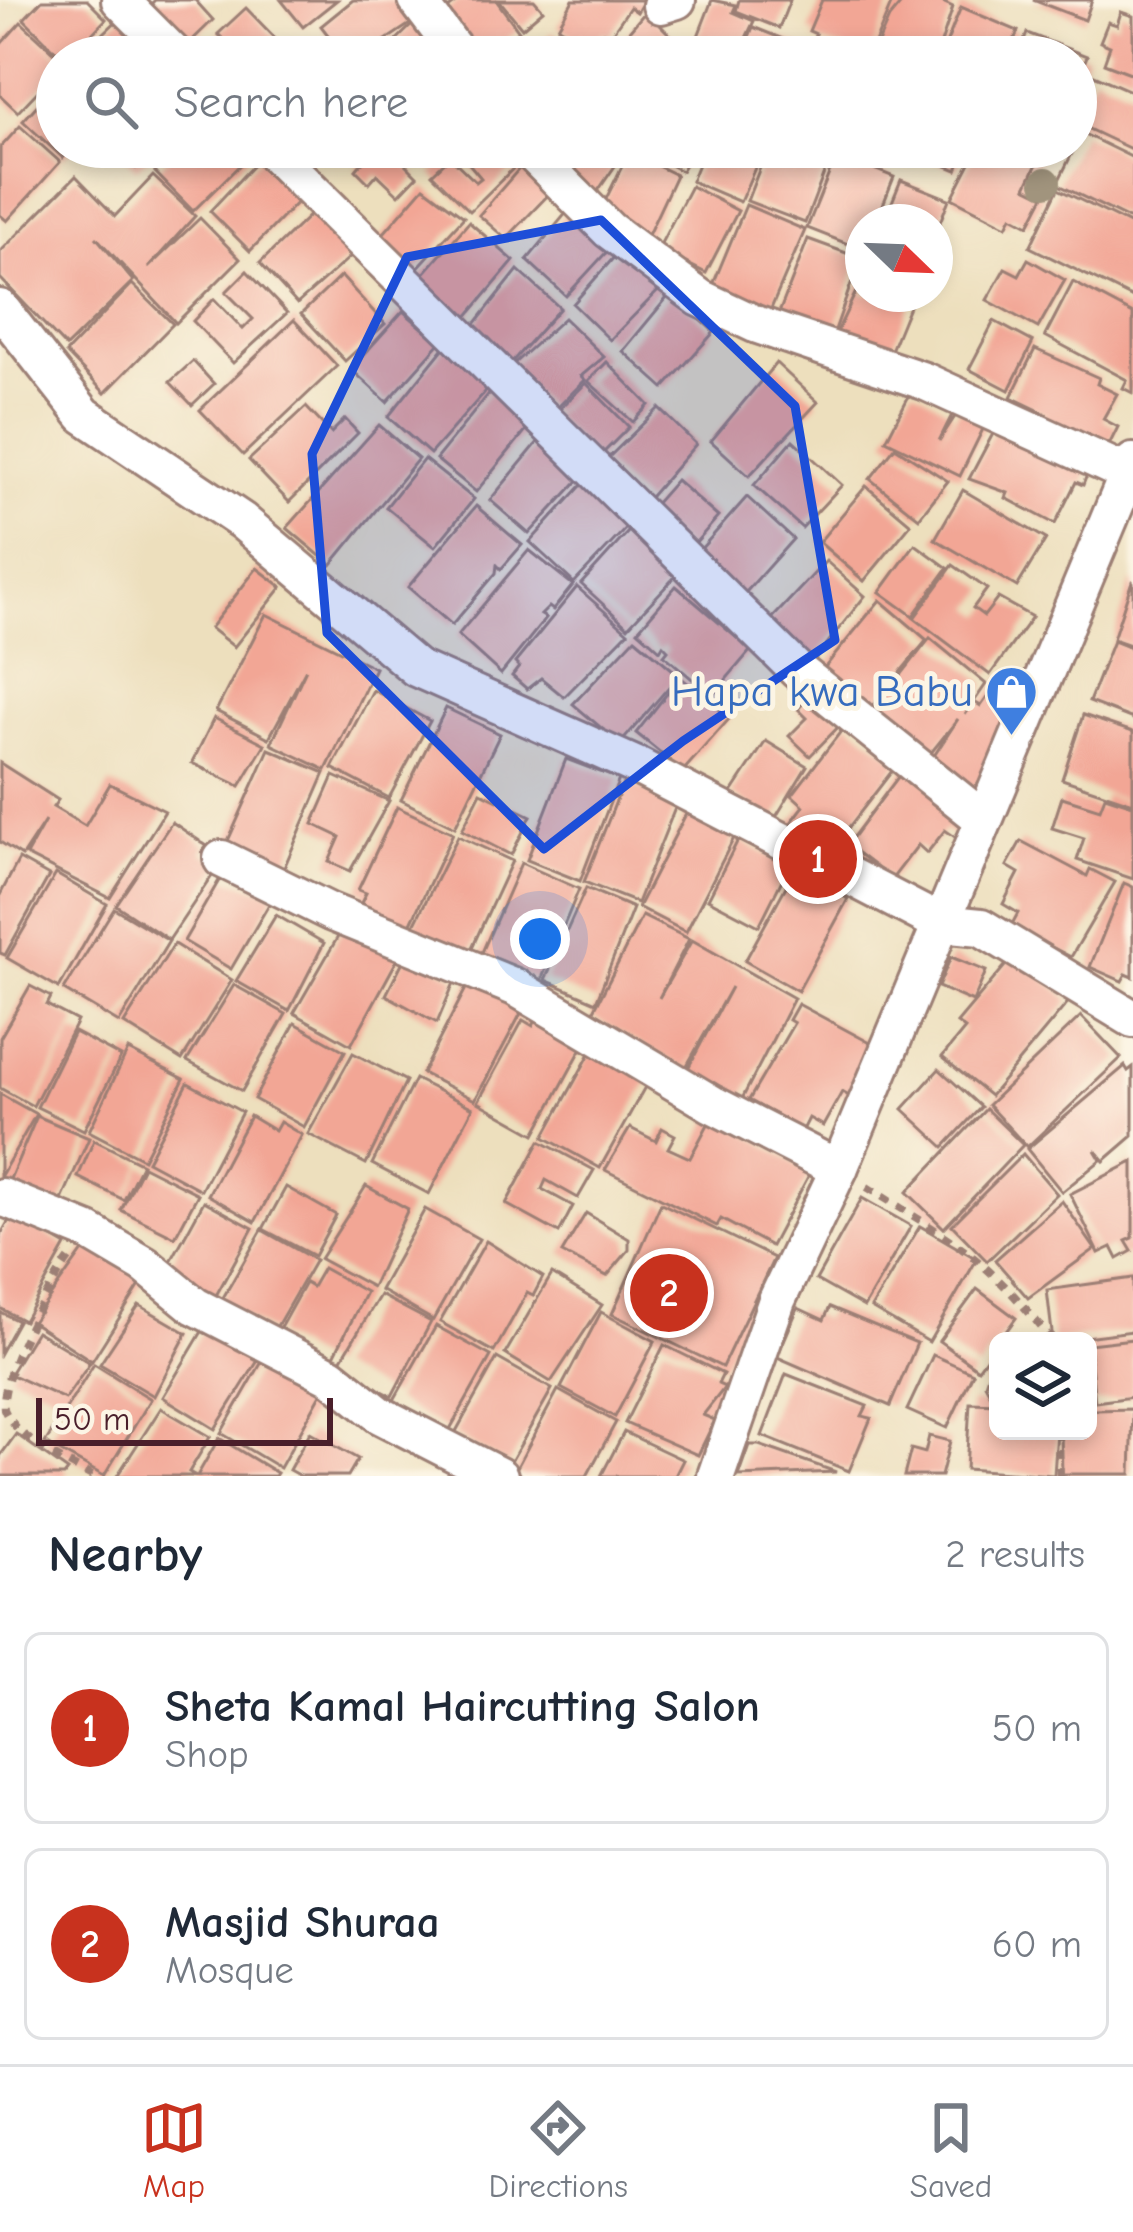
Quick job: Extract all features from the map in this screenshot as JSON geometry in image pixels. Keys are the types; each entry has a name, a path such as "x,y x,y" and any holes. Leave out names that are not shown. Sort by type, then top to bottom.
{"street":[{"path":"120,0 156,36"},
{"path":"417,0 444,36"},
{"path":"289,168 796,670 984,820"},
{"path":"547,168 609,230 700,298 755,324 924,381 1128,483 839,1169 777,1300 716,1476"},
{"path":"0,308 84,415 242,521 416,668 639,767 940,923 981,926 1133,1019"},
{"path":"222,859 330,912 515,987 712,1104 839,1169"},
{"path":"2,1197 88,1232 145,1265 195,1306 331,1376 380,1415 499,1476"}],"path":[{"path":"839,1169 960,1242 1000,1276 1045,1332"},
{"path":"88,1232 38,1302 0,1388 5,1412 44,1449 92,1476"},
{"path":"1059,1440 1060,1476"}],"highlighted area":[{"path":"601,220 795,406 835,640 683,741 544,849 327,633 312,454 407,257"}],"building":[{"path":"42,0 87,0 106,19 90,36 41,36 24,19"},
{"path":"155,0 195,0 213,20 197,36 163,36 142,13"},
{"path":"281,0 337,0 303,27"},
{"path":"353,0 405,0 419,18 392,36 329,36 321,26"},
{"path":"460,0 496,0 519,31 511,36 462,36 444,12"},
{"path":"499,0 534,0 543,10 522,28"},
{"path":"573,0 644,0 637,12 630,7 610,36 603,32 601,36 575,36 558,27"},
{"path":"712,0 736,5 733,12 754,21 747,36 698,36"},
{"path":"739,0 790,0 779,28 736,11"},
{"path":"822,0 893,0 878,36 815,36 809,31"},
{"path":"904,0 938,0 953,7 943,36 881,36"},
{"path":"1033,0 1092,0 1085,20"},
{"path":"961,7 1018,31 1016,36 949,36"},
{"path":"246,8 273,36 220,36"},
{"path":"127,11 147,36 101,36"},
{"path":"646,11 671,36 625,36"},
{"path":"1121,12 1133,16 1133,74 1104,63 1110,46 1100,42 1108,22 1117,25"},
{"path":"417,20 435,36 401,36"},
{"path":"21,22 36,36 36,93 18,112 0,95 0,45"},
{"path":"753,27 776,36 749,36"},
{"path":"1097,76 1133,92 1133,150 1097,133"},
{"path":"36,106 36,133 23,121"},
{"path":"20,126 36,140 36,168 55,168 7,221 0,215 0,148"},
{"path":"1097,140 1133,158 1133,221 1057,184 1065,168 1097,168"},
{"path":"159,168 237,168 193,211 155,172"},
{"path":"251,168 272,168 302,197 250,251 210,211"},
{"path":"409,168 417,176 399,195 377,174 369,183 356,170"},
{"path":"438,168 461,168 476,182 481,178 473,168 514,168 470,211 432,174"},
{"path":"520,168 530,168 551,192 506,239 479,215"},
{"path":"568,168 614,168 593,198 562,177"},
{"path":"621,168 662,168 676,175 648,235 600,211"},
{"path":"696,168 755,168 740,202 691,181"},
{"path":"760,168 826,168 805,223 747,201"},
{"path":"831,168 872,168 894,177 883,204 845,204 845,243 807,228"},
{"path":"967,168 1035,168 1026,187 1044,196 1029,225 1012,216 1007,226 952,198"},
{"path":"76,176 115,216 153,176 195,216 148,268 200,218 240,259 176,323 96,237 133,281 66,347 0,278 0,252"},
{"path":"901,180 949,199 947,204 891,204"},
{"path":"691,186 738,211 706,273 658,249"},
{"path":"424,187 464,217 412,274 377,241"},
{"path":"1058,189 1133,226 1133,298 1030,247"},
{"path":"577,200 613,245 566,296 527,260"},
{"path":"746,205 805,230 770,311 712,287"},
{"path":"319,206 359,249 297,304 260,263"},
{"path":"469,222 514,261 460,325 414,285"},
{"path":"808,239 845,253 845,301 834,333 779,313"},
{"path":"623,247 663,286 610,340 573,304"},
{"path":"1028,259 1065,280 1038,328 987,300 1005,268 1019,275"},
{"path":"518,270 560,308 510,364 471,329"},
{"path":"247,271 287,313 233,363 193,321 214,299 243,329 253,319 226,292"},
{"path":"341,276 385,324 345,361 301,314"},
{"path":"1073,282 1133,314 1133,393 1123,388 1127,380 1045,336"},
{"path":"132,284 173,324 105,393 66,353"},
{"path":"671,293 714,332 664,388 623,351"},
{"path":"403,311 440,343 387,402 351,369"},
{"path":"846,312 907,312 887,360 834,338"},
{"path":"564,318 604,357 581,376 585,380 553,412 509,368"},
{"path":"294,320 337,366 243,455 200,410"},
{"path":"994,321 1033,342 1009,390 969,369"},
{"path":"447,344 493,383 430,454 388,417"},
{"path":"1035,349 1099,378 1097,384 1117,394 1103,419 1118,427 1108,447 1043,419 1046,414 1011,397"},
{"path":"193,361 214,384 192,405 170,382"},
{"path":"607,362 649,405 633,422 588,381"},
{"path":"776,363 818,402 749,476 711,441"},
{"path":"586,383 629,427 596,460 553,416"},
{"path":"913,388 953,413 939,441 960,409 986,423 960,476 886,440"},
{"path":"491,391 531,424 476,492 436,459"},
{"path":"306,407 331,433 345,419 358,433 289,502 249,460"},
{"path":"659,408 696,444 645,503 603,463"},
{"path":"379,425 418,459 331,565 287,528"},
{"path":"996,428 1088,472 1083,485 1076,482 1055,524 1006,498 1008,493 969,479"},
{"path":"544,435 586,472 529,534 490,500"},
{"path":"793,440 842,485 802,528 754,485"},
{"path":"895,447 948,481 919,518 870,479"},
{"path":"424,459 474,499 435,547 386,507"},
{"path":"591,475 629,525 574,583 530,542"},
{"path":"676,480 718,517 689,550 647,513"},
{"path":"866,486 911,524 864,581 819,542"},
{"path":"963,490 1046,539 1017,587 935,539"},
{"path":"747,497 793,539 738,601 692,559"},
{"path":"476,506 522,545 501,569 497,565 496,573 452,625 408,587"},
{"path":"638,521 685,566 628,627 581,584"},
{"path":"915,544 948,568 913,616 880,592"},
{"path":"529,550 573,585 553,610 549,607 541,615 546,618 501,674 458,635"},
{"path":"826,561 865,596 811,664 767,624"},
{"path":"953,565 987,589 973,608 984,616 998,598 1032,617 990,675 914,618"},
{"path":"257,568 282,587 234,647 210,628"},
{"path":"1133,582 1133,646 1113,639"},
{"path":"676,586 751,650 712,696 664,655 668,650 663,645 660,650 638,630"},
{"path":"577,587 628,632 564,697 541,678 527,689 512,676 519,667 515,663"},
{"path":"880,600 927,640 868,711 821,672"},
{"path":"266,614 375,668 326,770 271,744 306,669 269,738 216,711"},
{"path":"635,638 679,675 620,744 573,704"},
{"path":"930,638 986,684 965,715 974,702 981,706 1002,676 1025,693 1004,746 973,791 930,762 958,719 926,759 869,716"},
{"path":"1113,641 1133,649 1133,719 1089,702"},
{"path":"680,677 730,718 683,771 636,733"},
{"path":"373,690 430,721 389,798 332,768"},
{"path":"814,692 844,721 810,756 789,736 807,718 798,709"},
{"path":"446,708 500,734 455,827 401,800"},
{"path":"1083,715 1133,732 1133,803 1062,779"},
{"path":"214,718 265,744 240,786 192,763"},
{"path":"848,722 899,762 829,853 790,824 804,806 792,795"},
{"path":"766,741 807,766 774,820 731,794"},
{"path":"269,749 325,773 280,877 223,852"},
{"path":"566,759 619,779 580,881 527,860"},
{"path":"0,763 58,800 53,807 85,826 110,784 165,811 110,898 26,855 45,821 22,856 0,842"},
{"path":"907,765 968,819 955,837 945,830 927,853 918,845 892,879 847,845"},
{"path":"334,776 389,801 350,871 329,862 340,837 313,824"},
{"path":"624,781 677,803 637,903 584,882"},
{"path":"481,792 531,816 511,855 462,830"},
{"path":"1105,796 1133,805 1133,879 1077,860 1084,838 1052,828 1062,797 1100,809"},
{"path":"397,807 453,833 405,936 356,913 366,893 358,890"},
{"path":"687,812 735,836 686,932 638,907"},
{"path":"172,822 207,846 202,852 220,864 169,940 116,905"},
{"path":"458,836 512,861 469,954 413,927"},
{"path":"738,840 789,866 759,926 708,899"},
{"path":"1021,841 1087,876 1090,869 1115,882 1071,957 1011,926 1018,913 1003,904 1019,873 1007,866"},
{"path":"19,859 49,876 5,955 0,953 0,895"},
{"path":"521,863 579,889 540,983 480,957"},
{"path":"795,870 848,899 798,991 745,961"},
{"path":"56,874 107,904 59,988 7,958"},
{"path":"221,877 275,894 231,969 184,941"},
{"path":"1124,883 1133,887 1133,977 1126,974 1122,981 1090,967"},
{"path":"586,888 633,908 596,1002 545,980"},
{"path":"114,908 169,941 119,1023 64,990"},
{"path":"276,915 324,943 289,1011 236,981"},
{"path":"642,916 689,939 659,998 692,940 794,998 741,1101 686,1072 731,987 685,1069 591,1016"},
{"path":"347,921 402,951 351,1045 294,1013"},
{"path":"174,944 232,980 182,1060 124,1024"},
{"path":"408,951 456,978 437,1023 386,995"},
{"path":"1015,954 1070,1000 990,1096 942,1057 965,1029 957,1023"},
{"path":"951,957 986,971 973,1002 938,987"},
{"path":"474,973 528,1000 475,1100 422,1073"},
{"path":"234,985 286,1014 242,1091 187,1061"},
{"path":"30,986 51,997 47,1005 77,1021 33,1106 0,1088 0,1038"},
{"path":"798,1004 876,1046 849,1096 842,1092 823,1126 809,1118 803,1130 749,1100 794,1023 789,1020"},
{"path":"542,1009 589,1035 535,1134 478,1102 523,1020 533,1026"},
{"path":"1081,1016 1121,1058 1027,1147 988,1105"},
{"path":"295,1023 345,1051 304,1127 254,1099"},
{"path":"74,1032 121,1057 84,1130 37,1107"},
{"path":"598,1039 651,1076 600,1168 544,1137"},
{"path":"128,1050 184,1079 143,1159 89,1131"},
{"path":"353,1053 406,1081 366,1164 308,1134"},
{"path":"1125,1066 1128,1071 1133,1067 1133,1136 1104,1161 1095,1150 1101,1160 1062,1192 1027,1149"},
{"path":"939,1069 981,1107 944,1147 903,1109"},
{"path":"415,1079 473,1108 429,1194 372,1164"},
{"path":"188,1083 242,1112 201,1190 147,1161"},
{"path":"0,1094 36,1114 0,1177"},
{"path":"986,1109 1023,1145 944,1228 907,1192"},
{"path":"714,1113 810,1173 771,1246 721,1219 717,1226 605,1170 630,1128 656,1141 662,1128 675,1135 668,1148 690,1158"},
{"path":"37,1116 89,1138 55,1216 4,1193"},
{"path":"250,1116 275,1131 280,1122 302,1135 255,1222 208,1195"},
{"path":"94,1140 142,1164 124,1200 78,1177"},
{"path":"540,1141 594,1170 578,1198 546,1180 542,1189 573,1206 559,1233 506,1204"},
{"path":"1023,1154 1057,1194 987,1261 952,1225"},
{"path":"1133,1162 1133,1238 1126,1241 1132,1251 1118,1259 1112,1247 1099,1253 1070,1194"},
{"path":"143,1166 198,1194 175,1237 121,1210"},
{"path":"366,1186 408,1209 372,1287 320,1259"},
{"path":"286,1187 336,1215 314,1256 263,1229"},
{"path":"862,1198 911,1226 864,1307 816,1280"},
{"path":"204,1201 253,1228 213,1301 164,1274"},
{"path":"1062,1201 1095,1249 1028,1298 995,1260"},
{"path":"661,1203 774,1258 722,1367 612,1314"},
{"path":"425,1209 479,1239 433,1320 380,1290"},
{"path":"586,1213 629,1239 629,1250 607,1276 562,1253"},
{"path":"12,1215 66,1246 24,1321 0,1308 0,1236"},
{"path":"920,1226 977,1259 929,1342 871,1308"},
{"path":"262,1230 315,1260 273,1333 220,1303"},
{"path":"486,1241 543,1277 533,1296 527,1293 494,1352 440,1322"},
{"path":"88,1244 144,1279 92,1361 32,1322"},
{"path":"323,1268 366,1292 329,1366 276,1335 305,1283 312,1287"},
{"path":"552,1274 602,1305 551,1382 505,1354"},
{"path":"1133,1278 1133,1331 1097,1336 1052,1332 1047,1290"},
{"path":"977,1289 1016,1318 1006,1332 989,1332 989,1354 978,1369 939,1341"},
{"path":"380,1295 431,1322 392,1396 337,1367"},
{"path":"139,1305 187,1333 154,1396 100,1364"},
{"path":"830,1307 917,1343 890,1406 777,1357 798,1308 824,1320"},
{"path":"0,1312 18,1321 0,1353"},
{"path":"601,1312 655,1341 615,1417 561,1388"},
{"path":"210,1318 264,1351 215,1429 163,1397"},
{"path":"436,1326 491,1356 449,1431 394,1400"},
{"path":"36,1331 90,1363 65,1399 10,1374"},
{"path":"1133,1339 1133,1397 1097,1402 1097,1343"},
{"path":"664,1345 723,1374 718,1384 725,1387 703,1415 715,1420 698,1455 625,1423"},
{"path":"267,1353 325,1387 280,1468 221,1433"},
{"path":"933,1355 973,1373 947,1428 907,1410"},
{"path":"497,1358 552,1389 509,1465 454,1435"},
{"path":"94,1364 151,1399 104,1476 45,1443"},
{"path":"786,1374 867,1406 862,1416 871,1418 849,1471 762,1436"},
{"path":"558,1390 616,1422 587,1476 523,1476 515,1471"},
{"path":"970,1403 989,1404 989,1440 1056,1440 1054,1475 966,1469"},
{"path":"161,1408 210,1437 189,1472 196,1476 117,1476"},
{"path":"1133,1409 1131,1474 1062,1474 1061,1440 1097,1440 1097,1410"},
{"path":"310,1432 358,1459 348,1476 300,1476 289,1470"},
{"path":"624,1432 683,1460 675,1476 601,1476"},
{"path":"16,1434 68,1471 64,1476 0,1476 0,1456"},
{"path":"929,1436 950,1441 941,1476 904,1476 911,1449 925,1453"},
{"path":"219,1438 277,1473 197,1476"},
{"path":"749,1445 759,1445 836,1472 738,1476"}],"place":[{"name":"Hapa kwa Babu","path":"1012,737"},
{"name":"Sheta Kamal Haircutting Salon","path":"818,859"},
{"name":"Masjid Shuraa","path":"669,1293"}]}
